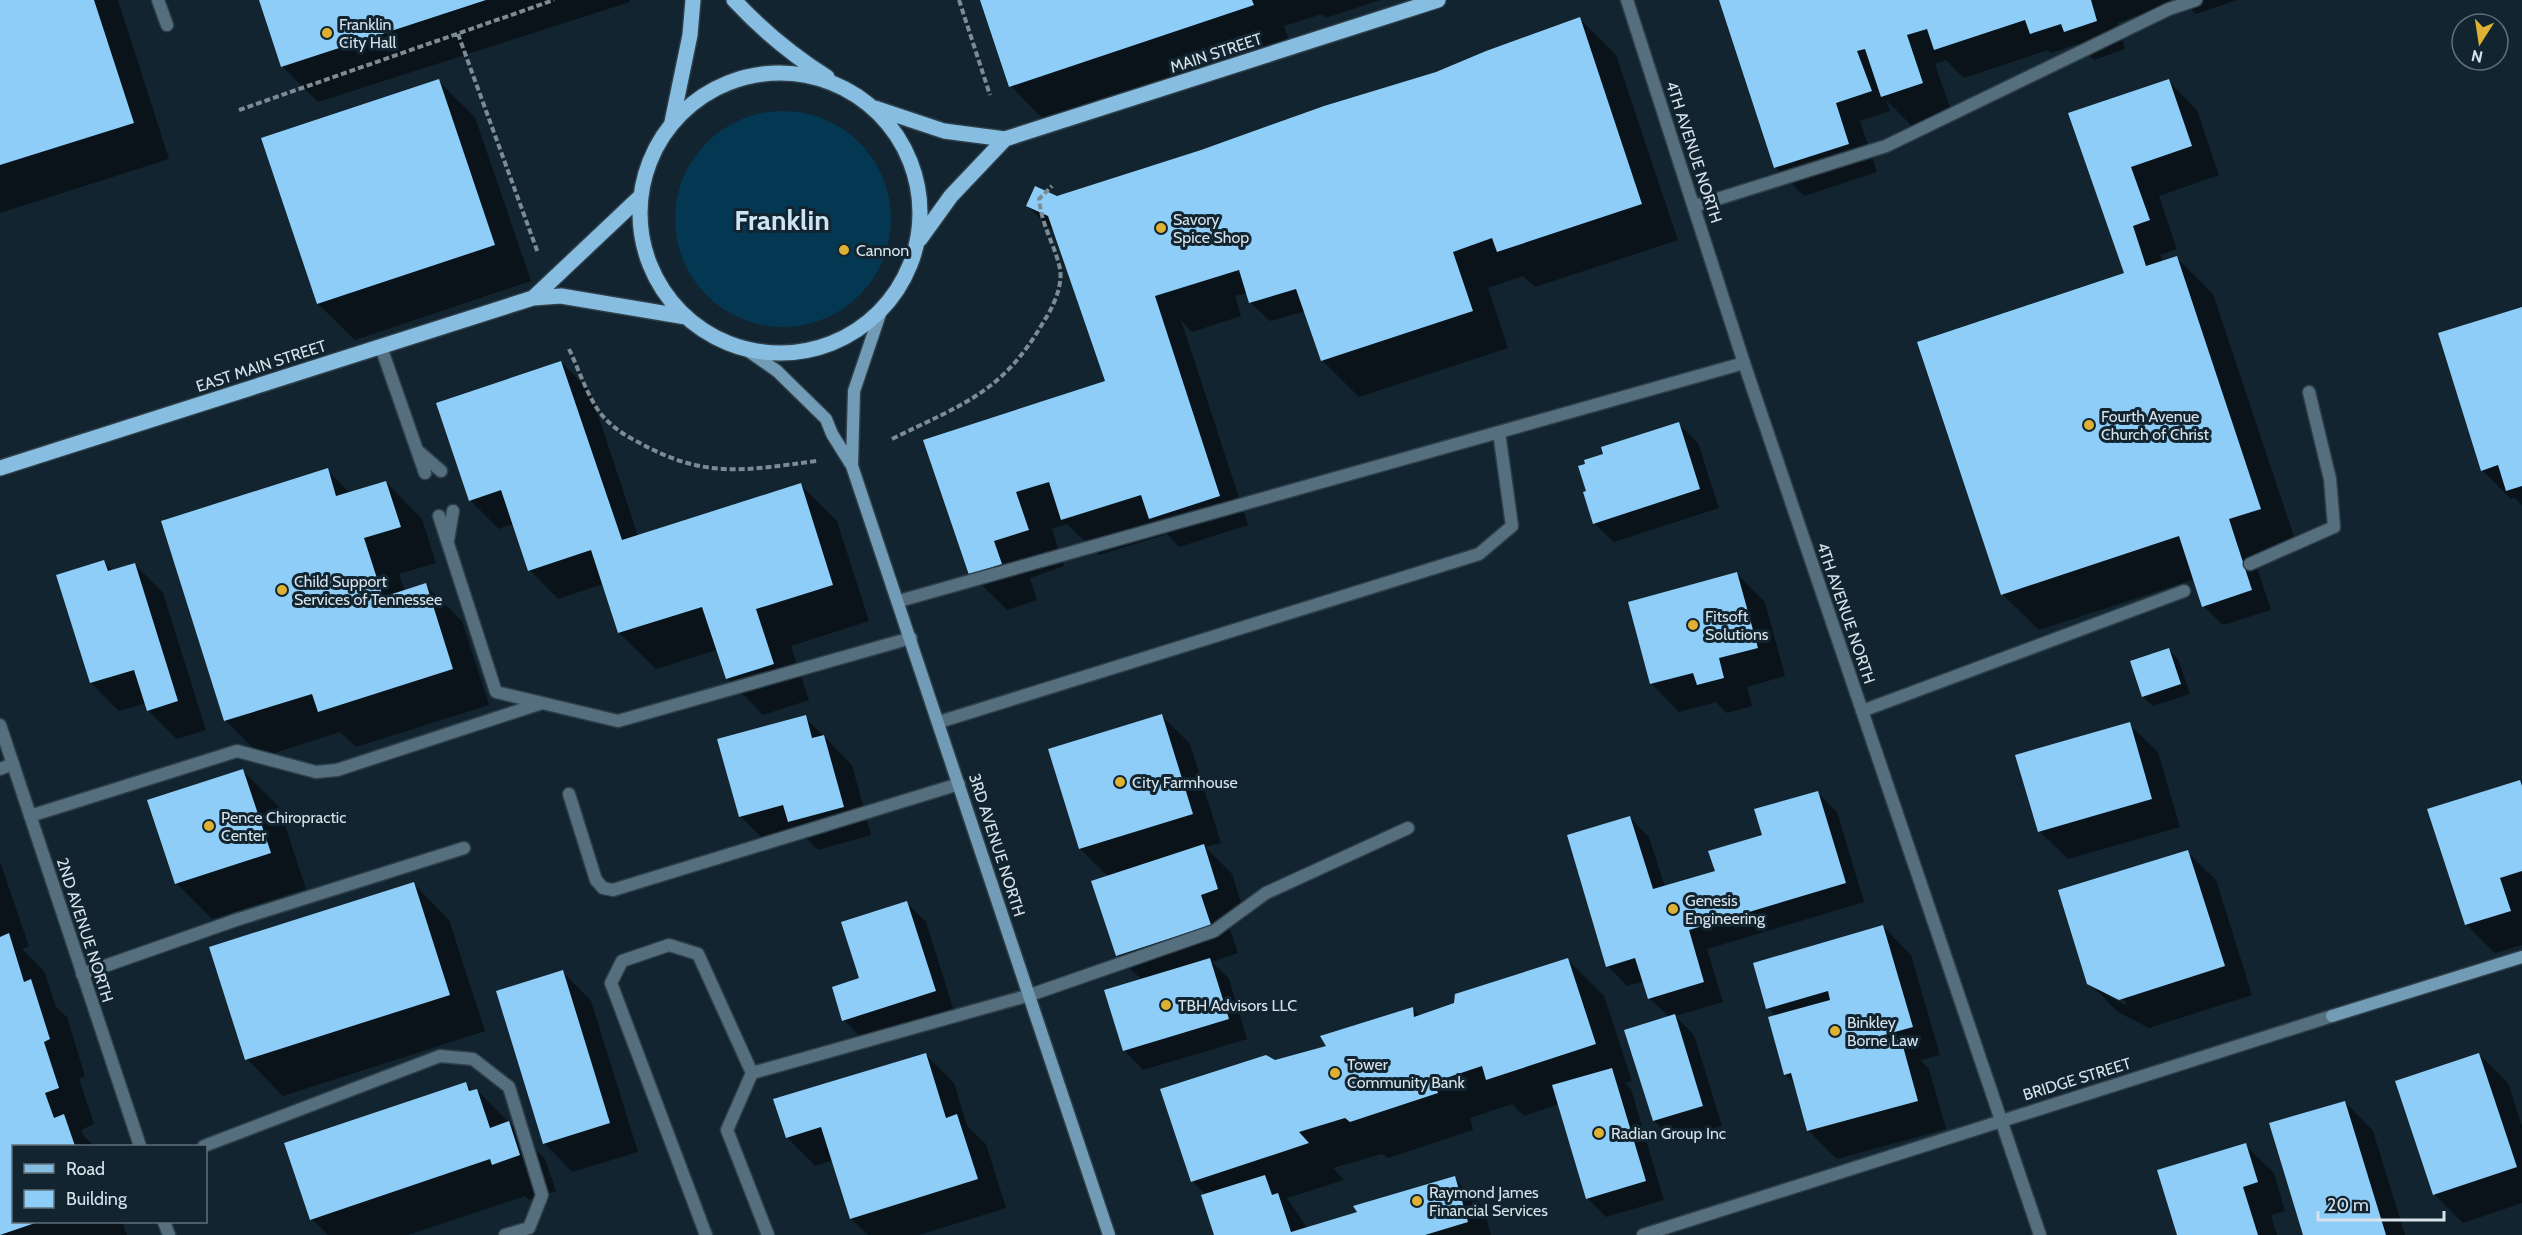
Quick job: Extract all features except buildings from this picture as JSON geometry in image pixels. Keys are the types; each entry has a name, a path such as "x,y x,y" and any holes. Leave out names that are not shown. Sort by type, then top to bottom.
{"main road":[{"path":"671,125 688,46 693,0"},
{"path":"734,0 757,24 798,59 870,106 895,135 911,164 920,205 917,243 903,280 881,311 851,334 815,349 772,353 744,348 713,336 686,317 671,301 658,282 647,257 640,229 641,196 647,168 654,150 671,125 708,93 753,76 801,75 833,84 847,91"},
{"name":"MAIN STREET","path":"870,106 944,131 1005,139 1438,0"},
{"name":"MAIN STREET","path":"917,243 951,196 1005,139"},
{"name":"EAST MAIN STREET","path":"533,298 641,196"},
{"name":"EAST MAIN STREET","path":"0,468 533,298 561,296 686,317"},
{"name":"3RD AVENUE NORTH","path":"852,466 854,391 881,311"},
{"name":"3RD AVENUE NORTH","path":"744,348 777,371 826,419 832,434 852,466 1109,1235"},
{"name":"BRIDGE STREET","path":"2332,1016 2522,957"}],"street":[{"path":"158,0 167,25"},
{"name":"4TH AVENUE NORTH","path":"1627,0 1744,363 2040,1235"},
{"path":"1695,206 1886,146 2169,9 2196,0"},
{"path":"381,347 425,473"},
{"path":"898,601 1744,363"},
{"path":"2250,564 2334,527 2330,479 2309,392"},
{"path":"939,722 1479,554 1512,526 1499,432"},
{"path":"417,450 441,471"},
{"path":"448,544 453,511"},
{"path":"440,516 496,692 618,721 911,638"},
{"path":"1862,711 2184,591"},
{"path":"30,816 237,750 316,772 337,770 542,703"},
{"name":"2ND AVENUE NORTH","path":"0,725 140,1145"},
{"path":"0,769 13,764"},
{"path":"569,794 596,880 603,888 613,890 959,784"},
{"path":"752,1073 1030,995 1214,931 1266,893 1408,828"},
{"path":"82,974 236,920 464,848"},
{"path":"706,1235 610,983 622,961 669,945 698,954 752,1073 728,1130 768,1235"},
{"name":"BRIDGE STREET","path":"1643,1235 2332,1016"},
{"path":"207,1145 440,1056 473,1059 509,1087 542,1195 529,1228 505,1235"}],"path":[{"path":"239,110 554,0"},
{"path":"959,0 990,95"},
{"path":"458,34 540,260"},
{"path":"892,439 992,387 1010,371 1038,332 1058,291 1060,270 1041,218 1039,199 1052,186"},
{"path":"569,349 596,407 610,424 628,437 672,459 693,466 736,471 823,461"}],"shaded area":[{"path":"772,111 794,111 814,115 834,123 860,142 883,177 891,208 891,230 883,261 860,296 834,315 814,323 794,327 772,327 752,323 732,315 714,303 699,288 687,270 679,250 675,230 675,208 679,188 687,168 699,150 714,135 732,123 752,115"}],"place":[{"name":"Franklin City Hall","path":"327,33"},
{"name":"Savory Spice Shop","path":"1161,228"},
{"name":"Cannon","path":"844,250"},
{"name":"Fourth Avenue Church of Christ","path":"2089,425"},
{"name":"Child Support Services of Tennessee","path":"282,590"},
{"name":"Fitsoft Solutions","path":"1693,625"},
{"name":"City Farmhouse","path":"1120,782"},
{"name":"Pence Chiropractic Center","path":"209,826"},
{"name":"Genesis Engineering","path":"1673,909"},
{"name":"TBH Advisors LLC","path":"1166,1005"},
{"name":"Binkley Borne Law","path":"1835,1031"},
{"name":"Tower Community Bank","path":"1335,1073"},
{"name":"Radian Group Inc","path":"1599,1133"},
{"name":"Raymond James Financial Services","path":"1417,1201"}],"district":[{"name":"Franklin","path":"782,220"}]}
